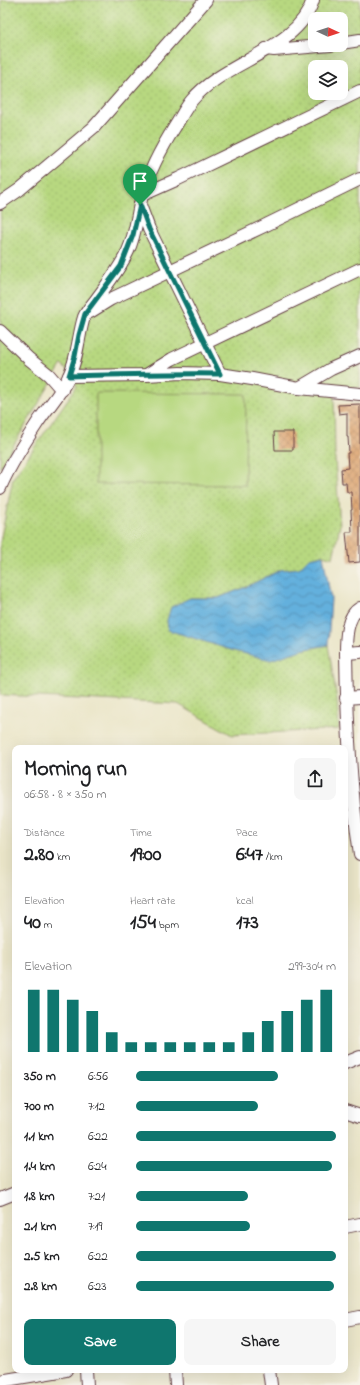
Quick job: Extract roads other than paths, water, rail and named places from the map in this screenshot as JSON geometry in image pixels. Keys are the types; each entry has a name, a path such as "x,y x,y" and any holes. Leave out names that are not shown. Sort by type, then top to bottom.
{"street":[{"path":"0,203 19,190 94,127 206,0"},
{"path":"0,488 36,425 62,390 69,376 85,314 121,266 133,235 141,200 150,175 164,145 192,100 205,87 222,75 293,31 304,20 310,10 313,0"},
{"path":"348,42 360,40"},
{"path":"266,49 274,50 308,47"},
{"path":"141,200 178,179 360,91"},
{"path":"85,314 170,270 360,179"},
{"path":"141,200 149,229 220,374"},
{"path":"147,375 172,359 360,269"},
{"path":"0,331 50,375 62,390"},
{"path":"299,388 330,369 360,356"},
{"path":"69,376 180,373 220,374 299,388 360,394"},
{"path":"360,608 352,616 346,640 346,698 354,740 360,854"},
{"path":"346,654 360,652"},
{"path":"346,698 360,697"},
{"path":"348,1062 360,1057"},
{"path":"348,1112 360,1116"},
{"path":"0,1199 12,1194"},
{"path":"348,1226 360,1224"},
{"path":"348,1319 360,1317"},
{"path":"0,1381 48,1373"},
{"path":"86,1373 87,1385"},
{"path":"175,1373 176,1385"},
{"path":"269,1373 271,1385"}],"water":[{"path":"323,555 331,599 328,645 301,650 271,660 234,651 168,630 167,620 171,607 190,598 218,598 246,587 280,570 299,568 309,558"}]}
